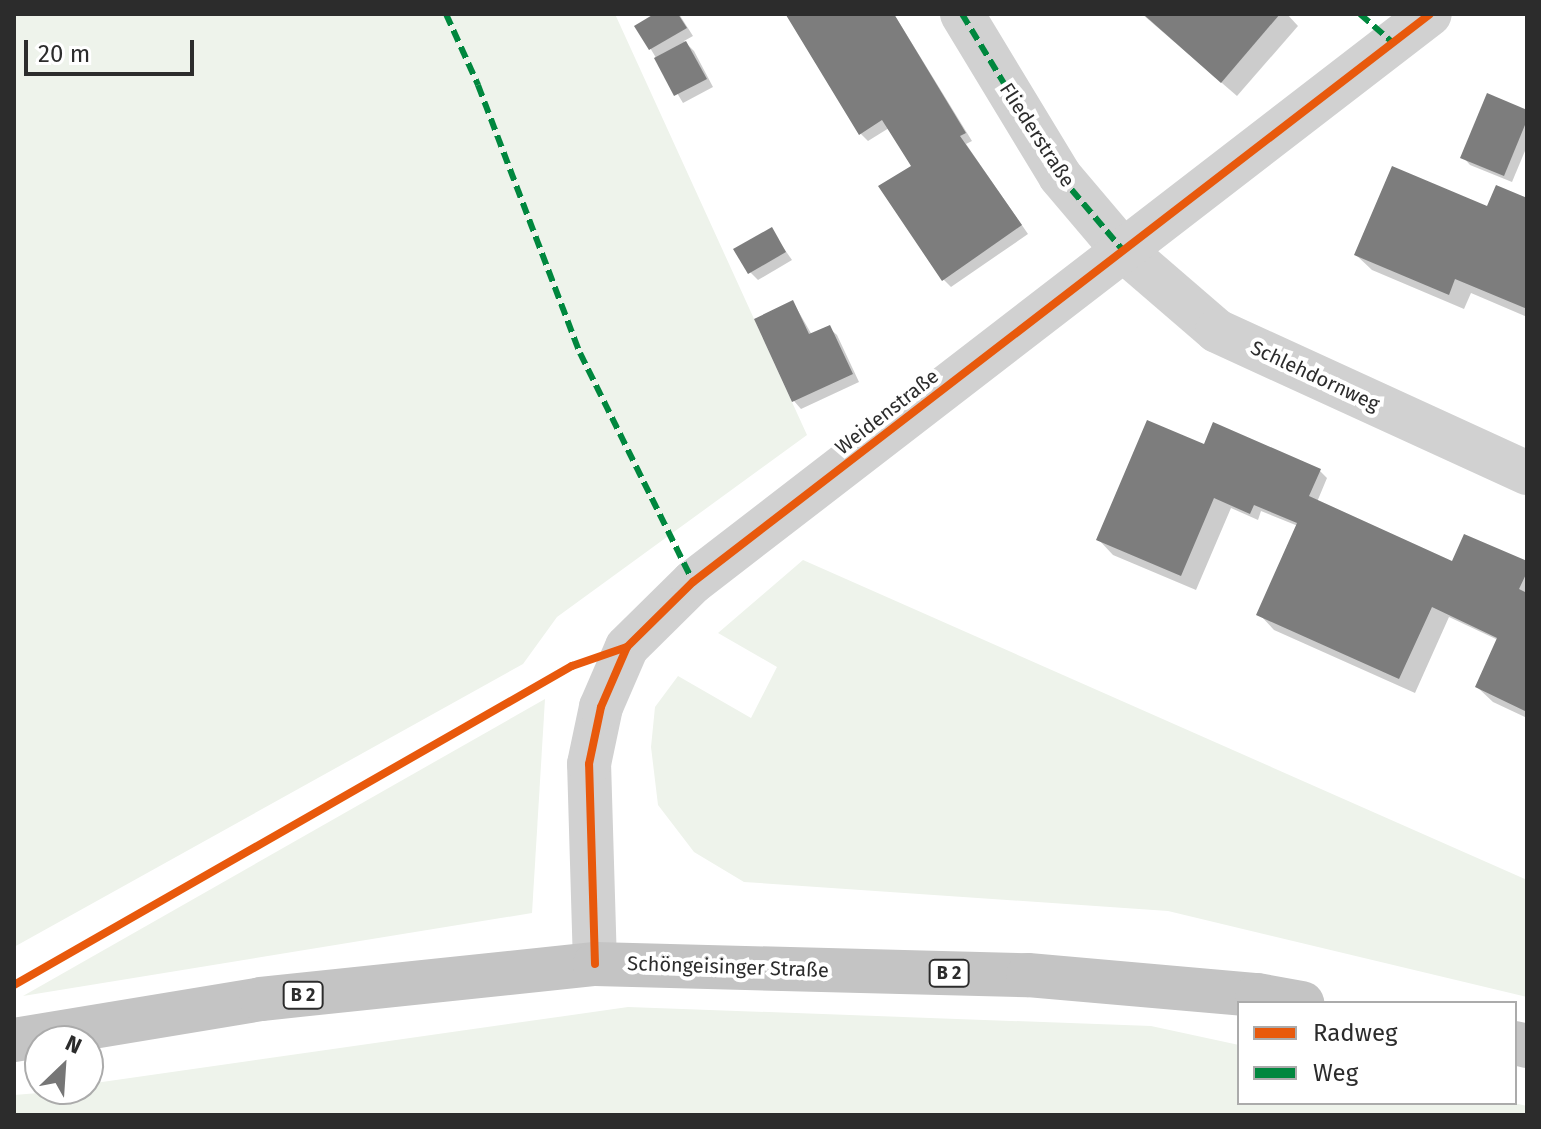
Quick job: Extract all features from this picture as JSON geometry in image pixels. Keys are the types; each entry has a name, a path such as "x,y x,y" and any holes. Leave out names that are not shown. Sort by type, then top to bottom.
{"main road":[{"name":"Schöngeisinger Straße","path":"14,1040 261,999 595,964 1028,975 1257,995 1291,1001"}],"street":[{"name":"Fliederstraße","path":"962,14 1060,176 1122,249"},
{"name":"Weidenstraße","path":"595,964 589,764 601,707 627,647 693,582 1430,14"},
{"name":"Schlehdornweg","path":"1122,249 1217,331 1527,473"}],"shaded area":[{"path":"14,14 615,14 807,435 557,617 523,664 14,947"},
{"path":"803,560 1527,880 1527,997 1168,911 744,882 694,852 658,805 651,747 655,707 678,676 751,718 777,667 718,633"},
{"path":"545,699 532,913 23,996"},
{"path":"628,1007 1151,1026 1237,1045 1237,1105 1517,1104 1527,1106 1527,1115 14,1115 14,1095 24,1094 24,1105 104,1105 104,1082"}],"building":[{"path":"654,14 678,14 687,28 649,50 634,26"},
{"path":"894,14 966,133 960,136 1022,225 942,281 878,186 911,166 882,120 859,135 786,15"},
{"path":"1143,14 1280,14 1221,83"},
{"path":"686,41 707,79 674,96 654,58"},
{"path":"1487,93 1527,110 1527,120 1504,176 1460,158"},
{"path":"1392,166 1487,206 1496,185 1527,198 1527,309 1455,279 1449,295 1354,255"},
{"path":"772,227 786,252 748,274 733,249"},
{"path":"793,300 809,334 830,325 853,374 792,402 754,319"},
{"path":"1147,420 1204,444 1213,422 1321,469 1309,496 1452,561 1464,534 1527,561 1527,572 1519,589 1527,593 1527,712 1475,687 1497,638 1432,607 1399,679 1256,615 1297,523 1254,505 1250,514 1214,498 1181,576 1096,540"}],"marked path":[{"path":"446,14 478,85 580,353 693,582"},
{"path":"962,14 1060,176 1122,249"},
{"path":"1360,14 1392,42"}],"cycle path":[{"path":"595,964 589,764 601,707 627,647 693,582 1430,14"},
{"path":"14,985 572,666 627,647"}]}
